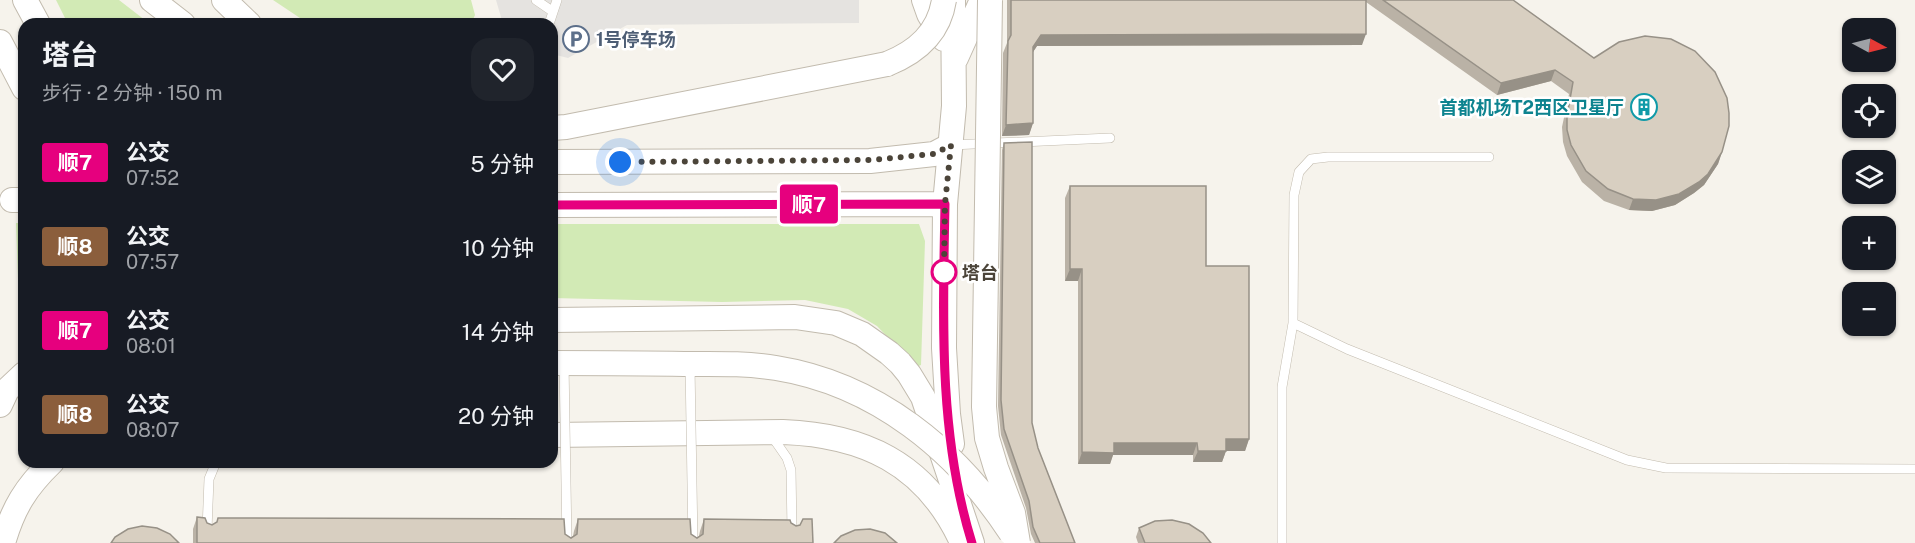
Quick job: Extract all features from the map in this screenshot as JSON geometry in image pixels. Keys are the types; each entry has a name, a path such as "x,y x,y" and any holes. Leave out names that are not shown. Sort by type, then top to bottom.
{"street":[{"path":"25,0 35,18"},
{"path":"152,0 175,18"},
{"path":"224,0 243,18"},
{"path":"924,0 929,14 950,49 954,63"},
{"path":"558,127 887,64 903,57 923,43 939,18 944,0"},
{"path":"953,0 954,106 945,204 945,381 963,512"},
{"path":"954,63 982,0"},
{"path":"990,0 985,423 991,453 1013,513 1017,543"},
{"path":"0,42 18,76"},
{"path":"558,162 870,160 934,154 951,145"},
{"path":"558,205 945,204"},
{"path":"558,320 795,317 824,320 849,327 889,352 916,385 928,409 972,543"},
{"path":"558,363 757,365 793,371 835,383 871,400 925,435 957,463 980,488 1017,543"},
{"path":"0,405 7,390 18,380"},
{"path":"558,435 799,432 852,441 887,456 910,472 936,498 951,520 962,543"},
{"path":"3,543 20,498 46,468"}],"lane":[{"path":"536,0 552,11"},
{"path":"550,18 557,0"},
{"path":"951,145 1110,138"},
{"path":"1282,543 1282,387 1293,323 1294,195 1299,172 1311,159 1328,157 1489,157"},
{"path":"1293,323 1347,349 1628,460 1647,465 1666,468 1915,469"},
{"path":"558,363 567,543"},
{"path":"690,364 693,543"},
{"path":"769,432 787,458 791,470 792,531"},
{"path":"207,530 209,479 214,468"}],"green space":[{"path":"56,0 119,0 142,18 65,18"},
{"path":"273,0 471,0 475,15 474,18 300,18"},
{"path":"16,223 18,223 18,279"},
{"path":"558,224 919,224 925,241 921,365 916,367 877,326 848,309 805,300 722,302 558,298"}],"shaded area":[{"name":"1号停车场","path":"496,0 859,0 859,23 627,25 568,58 558,56 558,18 501,18"}],"building":[{"path":"1011,0 1366,0 1366,34 1041,35 1033,47 1033,123 1006,125"},
{"name":"首都机场T2西区卫星厅","path":"1383,0 1513,0 1594,58 1619,42 1645,36 1671,39 1695,51 1715,72 1727,98 1729,126 1722,152 1708,174 1679,194 1656,200 1633,199 1608,189 1586,171 1571,145 1567,130 1567,116 1573,82 1555,70 1501,83"},
{"path":"1032,142 1032,423 1038,448 1075,543 1040,543 1033,527 1029,501 1004,429 1001,400 1004,143"},
{"path":"1070,186 1206,186 1206,266 1249,266 1249,439 1226,439 1226,451 1198,451 1197,443 1114,443 1114,453 1082,452 1082,269 1070,269"},
{"path":"197,517 205,518 207,523 212,525 217,522 218,518 564,519 565,534 571,538 577,534 578,519 690,519 691,534 697,538 703,534 704,519 790,520 796,526 800,525 803,519 812,519 813,543 197,543"},
{"path":"1172,520 1189,524 1203,533 1211,543 1145,543 1139,528 1155,521"},
{"path":"142,526 157,528 170,534 179,543 111,543 115,537 128,529"},
{"path":"870,529 885,533 897,543 834,543 841,536 855,530"}],"bus line":[{"name":"顺7","path":"558,205 945,204 945,381 963,512 972,543"}],"place":[{"name":"1号停车场","path":"576,39"},
{"name":"首都机场T2西区卫星厅","path":"1644,107"},
{"name":"塔台","path":"944,272"}],"route":[{"path":"620,162 912,158 934,154 951,145 945,204 944,272"}]}
